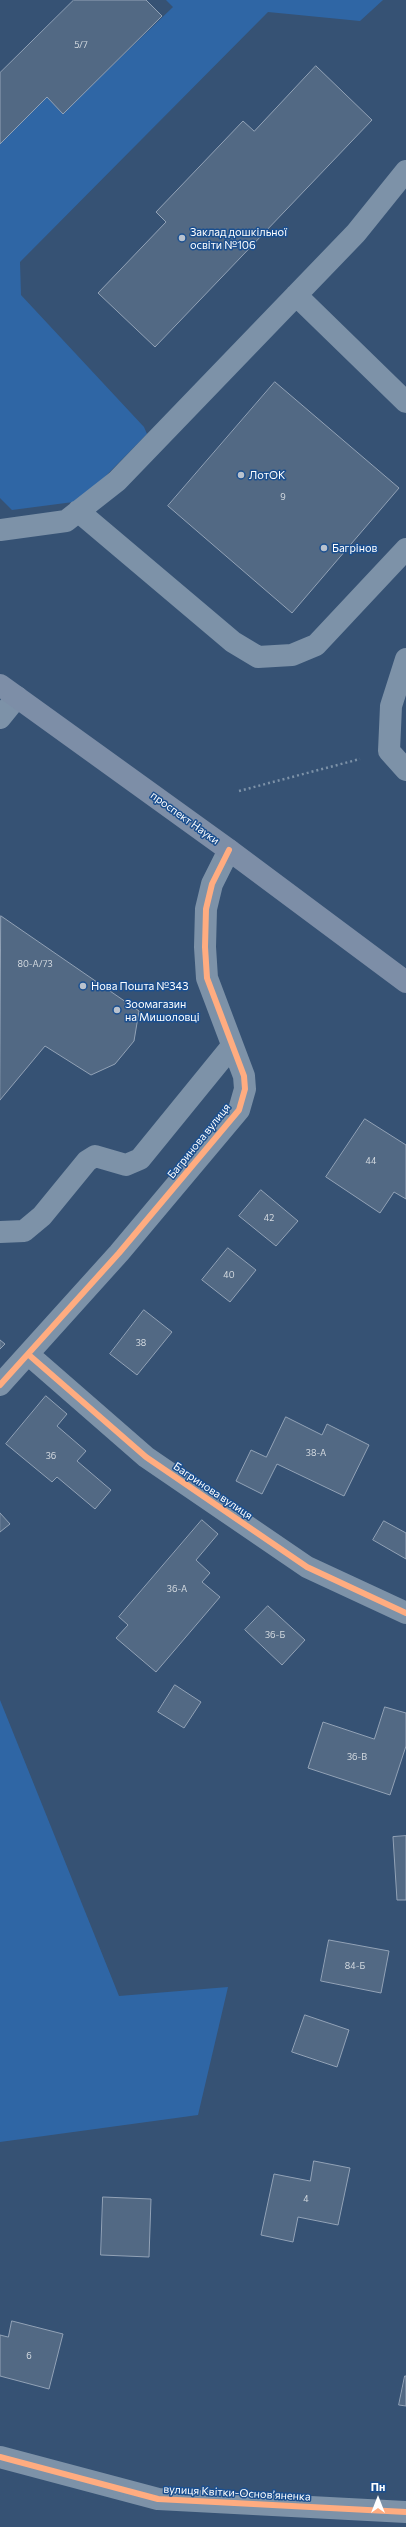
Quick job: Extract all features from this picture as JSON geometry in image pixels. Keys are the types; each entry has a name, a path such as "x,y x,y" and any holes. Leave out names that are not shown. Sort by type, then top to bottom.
{"main road":[{"name":"проспект Науки","path":"8,691 229,850 406,982"}],"street":[{"path":"0,530 66,521 117,482 356,233 406,171"},
{"path":"296,295 406,402"},
{"path":"78,512 233,642 258,657 292,655 316,644 406,549"},
{"path":"406,659 391,706 389,751 406,770"},
{"path":"0,718 8,691"},
{"name":"Багринова вулиця","path":"0,1385 29,1355 239,1110 245,1089 244,1076 207,978 205,947 206,909 212,884 229,850"},
{"path":"0,1232 24,1231 42,1216 87,1161 94,1156 126,1165 140,1159 232,1046"},
{"name":"Багринова вулиця","path":"29,1355 146,1457 307,1567 406,1613"},
{"name":"вулиця Квітки-Основ’яненка","path":"0,2457 158,2499 406,2512"}],"path":[{"path":"239,791 389,751"}],"shaded area":[{"path":"166,0 383,0 360,21 268,12 20,262 21,295 144,427 147,434 81,501 12,510 0,498 0,144 47,97 63,113 173,7"},
{"path":"0,1700 119,1996 228,1987 198,2115 0,2142"}],"building":[{"path":"74,0 146,0 162,16 63,114 47,97 0,144 0,73"},
{"path":"316,66 372,120 155,347 98,293 166,222 156,212 243,121 254,131"},
{"path":"275,382 399,488 292,613 168,506"},
{"path":"1,916 139,1011 134,1041 115,1064 91,1075 45,1046 0,1100"},
{"path":"365,1119 406,1145 406,1199 394,1192 380,1213 326,1177"},
{"path":"261,1190 298,1221 276,1246 239,1216"},
{"path":"228,1248 256,1270 230,1302 202,1280"},
{"path":"144,1310 172,1332 137,1375 110,1354"},
{"path":"0,1340 5,1344 0,1349"},
{"path":"46,1396 67,1414 57,1426 86,1451 77,1461 111,1490 95,1509 57,1477 52,1482 6,1444"},
{"path":"286,1417 322,1435 327,1424 369,1445 344,1496 277,1464 262,1494 236,1481 251,1450 266,1457"},
{"path":"0,1513 10,1524 0,1532"},
{"path":"202,1520 218,1534 196,1560 210,1573 202,1582 220,1597 156,1672 116,1638 128,1625 119,1617"},
{"path":"384,1521 406,1533 406,1559 373,1540"},
{"path":"268,1606 305,1640 282,1665 245,1630"},
{"path":"175,1685 201,1702 184,1728 158,1712"},
{"path":"385,1707 406,1713 406,1746 390,1795 308,1768 323,1722 374,1739"},
{"path":"406,1836 406,1900 397,1900 393,1837"},
{"path":"329,1940 389,1951 381,1993 321,1981"},
{"path":"305,2015 349,2030 337,2067 292,2052"},
{"path":"314,2161 350,2168 338,2225 298,2217 293,2242 261,2235 274,2174 310,2181"},
{"path":"103,2197 151,2199 149,2257 101,2255"},
{"path":"12,2321 63,2334 49,2389 0,2376 0,2335 8,2337"},
{"path":"406,2376 406,2406 399,2405"}],"cycle path":[{"path":"0,1385 119,1253 239,1110 245,1089 244,1076 207,978 205,947 206,909 212,884 229,850"},
{"path":"29,1355 146,1457 307,1567 406,1613"},
{"path":"0,2457 158,2499 406,2512"}],"place":[{"name":"Заклад дошкільної освіти №106","path":"182,238"},
{"name":"ЛотОК","path":"241,475"},
{"name":"Багрінов","path":"324,548"},
{"name":"Нова Пошта №343","path":"83,986"},
{"name":"Зоомагазин на Мишоловці","path":"117,1010"}]}
